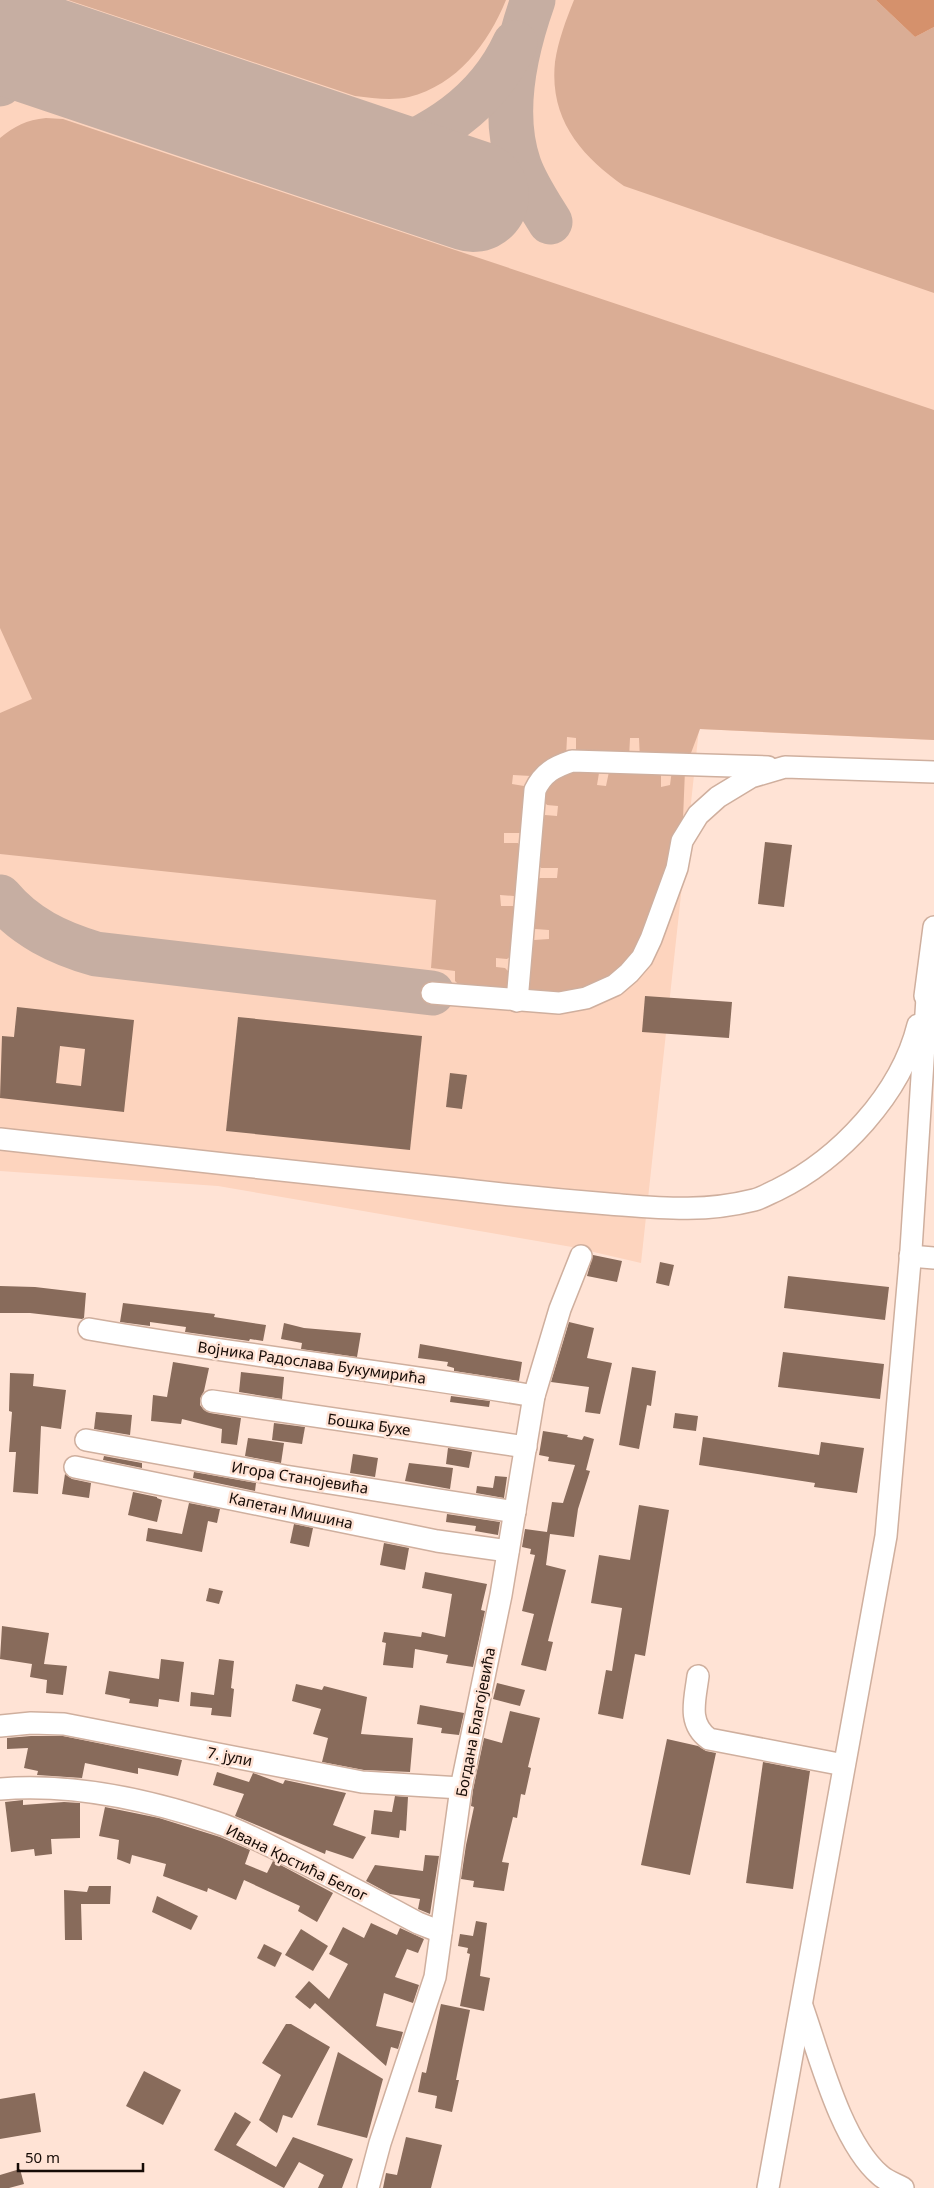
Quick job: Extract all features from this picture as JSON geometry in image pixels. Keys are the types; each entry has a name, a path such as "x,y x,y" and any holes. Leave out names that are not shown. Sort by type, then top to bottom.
{"street":[{"path":"517,1001 535,790 541,778 549,770 572,761 934,772"},
{"path":"432,993 559,1003 572,1002 600,992 615,984 629,973 642,958 651,939 677,868 682,841 698,815 718,797 751,777 785,767"},
{"path":"768,2188 886,1536 910,1256 928,982 934,926"},
{"path":"0,1139 542,1199 686,1210 722,1206 757,1199 796,1181 828,1156 860,1126 887,1094 905,1063 916,1030 928,982"},
{"name":"Богдана Благојевића","path":"368,2188 380,2143 435,1977 461,1788 501,1595 534,1396 560,1309 581,1256"},
{"path":"910,1256 934,1258"},
{"name":"Војника Радослава Букумирића","path":"89,1329 168,1343 432,1379 534,1396"},
{"name":"Бошка Бухе","path":"212,1401 526,1447"},
{"name":"Игора Станојевића","path":"86,1440 285,1476 515,1512"},
{"name":"Капетан Мишина","path":"75,1466 437,1541 508,1551"},
{"path":"698,1676 694,1715 696,1726 709,1739 844,1765"},
{"name":"7. јули","path":"0,1726 31,1723 64,1724 362,1782 461,1788"},
{"name":"Ивана Крстића Белог","path":"0,1789 27,1787 61,1788 105,1793 216,1822 251,1837 418,1923 440,1932"},
{"path":"801,2005 839,2109 859,2149 881,2176 903,2188"}],"shaded area":[{"path":"0,0 934,0 934,740 699,729 641,1263 572,1247 218,1186 0,1171"},
{"path":"68,0 506,0 499,16 480,47 456,73 426,91 409,97 389,99 355,96"},
{"path":"574,0 876,0 915,37 934,27 934,293 624,186 608,174 594,162 571,134 557,101 554,82 556,54"},
{"path":"876,0 934,0 934,27 915,37"},
{"path":"46,118 63,119 934,410 934,740 700,729 688,761 640,760 639,738 630,738 629,759 576,756 576,738 567,737 566,758 531,776 513,775 512,784 524,786 531,793 527,827 521,833 504,833 504,843 518,843 525,853 522,890 514,896 500,895 501,906 513,906 519,914 516,952 507,959 496,958 496,967 505,968 514,977 513,987 503,993 463,989 455,981 455,971 431,968 436,900 0,854 0,713 32,699 0,628 0,138 21,124"},
{"path":"600,767 597,785 606,786 610,767 661,769 661,787 670,785 672,770 685,770 683,819 664,895 650,935 621,974 571,996 524,991 525,947 534,940 549,939 549,930 535,929 529,921 531,885 540,878 557,878 558,868 541,868 534,859 538,820 545,815 557,816 558,806 547,805 539,796 553,772"}],"building":[{"path":"765,842 792,845 784,907 758,904"},
{"path":"645,996 732,1002 729,1038 642,1032"},
{"path":"17,1007 134,1020 124,1112 0,1098 2,1036 14,1037","holes":["60,1046 85,1049 81,1086 56,1083"]},
{"path":"238,1017 422,1036 410,1150 226,1131"},
{"path":"450,1073 467,1075 462,1109 446,1107"},
{"path":"593,1255 622,1261 617,1282 587,1276"},
{"path":"660,1262 674,1265 669,1286 656,1283"},
{"path":"788,1276 889,1287 885,1320 784,1308"},
{"path":"0,1286 35,1287 86,1293 84,1318 30,1313 0,1313"},
{"path":"123,1303 215,1314 214,1317 266,1325 263,1341 250,1339 249,1341 185,1332 186,1327 150,1322 150,1326 120,1322"},
{"path":"569,1322 594,1328 587,1358 612,1363 600,1414 585,1412 589,1387 551,1382"},
{"path":"284,1323 304,1328 361,1333 357,1357 301,1349 302,1343 281,1339"},
{"path":"420,1344 522,1362 519,1381 454,1371 454,1368 447,1366 448,1362 418,1358"},
{"path":"783,1352 884,1364 880,1399 778,1387"},
{"path":"173,1362 209,1368 200,1405 210,1413 241,1418 237,1445 221,1443 222,1429 182,1419 181,1424 151,1421 153,1395 167,1397"},
{"path":"632,1367 656,1371 651,1406 647,1405 639,1449 619,1445"},
{"path":"241,1372 284,1377 282,1399 239,1392"},
{"path":"10,1373 34,1374 33,1386 66,1390 61,1429 41,1426 38,1494 13,1492 16,1452 9,1452 12,1412 9,1411"},
{"path":"451,1396 490,1401 489,1407 450,1402"},
{"path":"96,1412 132,1415 130,1435 94,1429"},
{"path":"675,1413 698,1416 696,1431 673,1428"},
{"path":"274,1423 305,1427 302,1444 272,1440"},
{"path":"543,1431 568,1435 567,1437 582,1440 584,1436 594,1439 586,1470 590,1471 578,1509 574,1537 550,1534 546,1565 566,1570 548,1641 553,1642 546,1671 521,1665 534,1614 522,1611 535,1555 530,1554 531,1549 522,1547 525,1529 547,1532 552,1502 563,1503 575,1465 548,1461 549,1457 539,1455"},
{"path":"703,1437 819,1455 821,1442 864,1448 857,1493 814,1487 815,1483 699,1465"},
{"path":"248,1438 284,1443 281,1463 245,1456"},
{"path":"448,1448 472,1452 469,1468 446,1464"},
{"path":"353,1454 378,1458 375,1477 350,1473"},
{"path":"104,1456 142,1463 142,1468 103,1460"},
{"path":"409,1463 453,1468 450,1489 405,1481"},
{"path":"194,1472 256,1483 255,1491 193,1478"},
{"path":"65,1474 72,1479 91,1483 89,1498 62,1494"},
{"path":"495,1476 507,1477 504,1498 476,1493 477,1486 493,1488"},
{"path":"133,1492 157,1497 162,1500 157,1522 128,1515"},
{"path":"189,1503 220,1509 217,1523 208,1521 202,1552 146,1541 148,1528 182,1534"},
{"path":"639,1505 669,1510 645,1656 635,1654 623,1719 598,1714 606,1670 612,1671 622,1608 591,1603 599,1555 630,1560"},
{"path":"447,1514 500,1522 498,1535 475,1531 476,1526 446,1522"},
{"path":"294,1524 313,1528 309,1547 290,1543"},
{"path":"384,1543 409,1548 405,1570 380,1565"},
{"path":"425,1572 487,1584 481,1610 485,1611 473,1667 446,1663 448,1655 415,1649 413,1668 383,1665 386,1643 382,1642 384,1632 421,1637 422,1632 445,1637 452,1594 422,1588"},
{"path":"209,1588 223,1591 219,1604 206,1601"},
{"path":"2,1626 49,1633 44,1664 67,1666 63,1695 46,1693 47,1680 30,1677 32,1664 0,1659"},
{"path":"161,1659 184,1662 179,1702 159,1699 158,1707 129,1703 130,1699 105,1694 109,1671 159,1679"},
{"path":"219,1659 234,1661 231,1688 234,1689 231,1717 211,1715 212,1708 190,1706 191,1692 214,1695"},
{"path":"497,1683 525,1690 520,1706 493,1699"},
{"path":"296,1684 322,1690 324,1686 367,1697 361,1734 413,1738 410,1772 364,1770 322,1762 328,1738 313,1734 321,1709 292,1701"},
{"path":"420,1705 464,1713 459,1735 441,1733 442,1728 417,1724"},
{"path":"510,1711 540,1718 528,1767 531,1768 525,1795 521,1794 517,1818 513,1817 502,1862 509,1863 504,1891 473,1887 474,1881 461,1879 474,1807 471,1806 473,1790 484,1738 502,1743"},
{"path":"63,1736 182,1760 178,1776 138,1768 138,1774 85,1763 82,1778 37,1775 38,1771 24,1768 28,1748 7,1749 7,1738"},
{"path":"667,1739 698,1746 706,1751 716,1753 690,1875 641,1865"},
{"path":"763,1762 810,1771 793,1889 746,1883"},
{"path":"217,1772 249,1782 253,1773 283,1784 285,1780 346,1793 333,1825 366,1837 353,1859 326,1850 325,1854 235,1816 244,1794 213,1785"},
{"path":"395,1796 408,1797 406,1831 400,1830 399,1838 371,1834 374,1810 392,1812"},
{"path":"23,1800 23,1805 64,1802 80,1803 80,1838 51,1839 52,1854 35,1856 34,1849 11,1852 5,1802"},
{"path":"105,1807 159,1818 220,1837 250,1850 245,1864 267,1873 273,1861 333,1893 317,1922 298,1911 300,1906 244,1880 236,1900 208,1888 207,1892 163,1876 166,1864 132,1855 130,1864 117,1859 119,1840 99,1836"},
{"path":"425,1855 439,1856 430,1914 418,1909 420,1899 390,1894 366,1881 375,1865 423,1871"},
{"path":"89,1886 111,1886 110,1904 81,1904 82,1940 65,1940 64,1890 87,1892"},
{"path":"157,1896 198,1916 191,1930 152,1912"},
{"path":"476,1921 487,1923 480,1976 490,1978 484,2011 460,2006 470,1954 467,1953 468,1948 458,1946 460,1934 473,1936"},
{"path":"371,1923 397,1935 400,1928 424,1939 418,1953 407,1949 395,1977 419,1985 413,2003 384,1993 376,2026 403,2032 398,2049 391,2047 386,2066 315,2003 310,2009 295,1997 309,1981 329,1999 348,1964 329,1954 343,1927 364,1938"},
{"path":"301,1929 328,1946 313,1971 285,1955"},
{"path":"264,1944 282,1953 275,1967 257,1958"},
{"path":"441,2004 470,2010 456,2080 459,2080 452,2112 435,2108 437,2096 418,2092 422,2072 426,2073"},
{"path":"286,2024 291,2024 330,2047 292,2118 283,2115 277,2133 259,2120 281,2075 262,2063"},
{"path":"338,2052 383,2079 367,2138 317,2125"},
{"path":"144,2071 181,2090 163,2125 126,2106"},
{"path":"35,2093 41,2132 0,2139 0,2099"},
{"path":"235,2112 251,2122 236,2145 276,2167 293,2137 353,2159 342,2188 318,2188 324,2175 299,2162 284,2188 214,2150"},
{"path":"406,2137 442,2145 431,2188 383,2188 386,2173 397,2175"},
{"path":"20,2169 24,2184 0,2188 0,2175"}],"taxiway":[{"path":"533,0 526,20 512,82 511,124 519,165 533,194 550,222"},
{"path":"370,161 415,141 455,117 489,85 515,43"},
{"path":"0,84 18,70 52,54"},
{"path":"0,897 20,917 43,933 68,945 96,954 432,993"}],"runway":[{"path":"0,37 473,196"}]}
